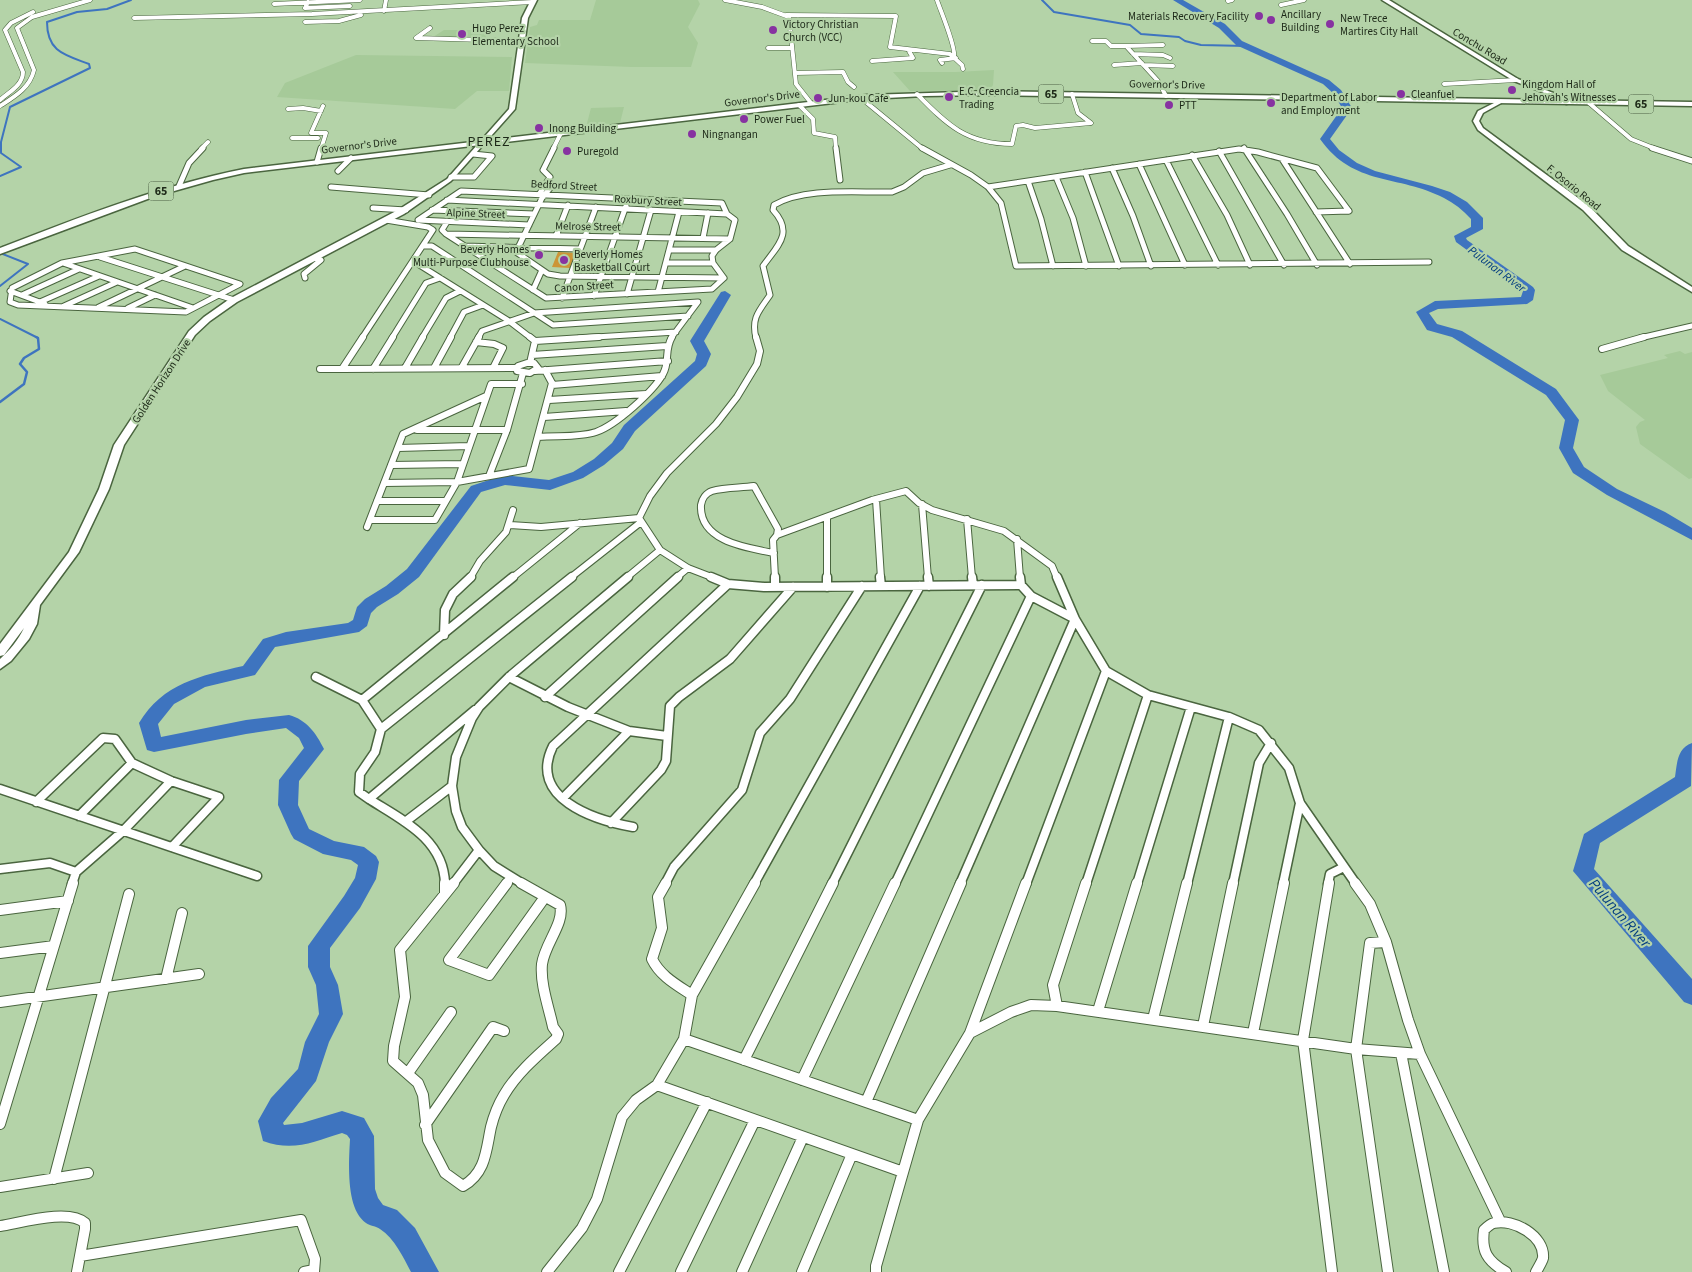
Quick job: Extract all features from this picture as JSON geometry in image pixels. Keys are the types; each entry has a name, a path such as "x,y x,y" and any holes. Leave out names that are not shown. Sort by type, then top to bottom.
{"main road":[{"name":"Governor's Drive","path":"0,251 179,186 244,171 864,98 917,94 1072,94 1692,104"}],"street":[{"path":"0,100 24,78 5,30 11,23 38,10 78,0"},
{"path":"0,106 34,77 34,70 17,28 32,17 90,0"},
{"path":"274,4 360,0"},
{"path":"384,11 386,0"},
{"path":"460,0 465,7"},
{"path":"488,0 492,5"},
{"path":"725,0 752,4 786,15 896,16 890,46 909,51 945,53 955,57 963,69"},
{"path":"752,4 757,0"},
{"path":"937,0 946,30 952,38 951,42 955,57"},
{"path":"1280,5 1304,0"},
{"name":"Conchu Road","path":"1385,0 1516,80 1564,99 1568,103"},
{"path":"308,1 305,8 310,9 350,6"},
{"path":"134,18 368,12 533,1"},
{"name":"Golden Horizon Drive","path":"0,652 74,552 104,489 119,444 192,333 207,319 234,300 406,210 429,195 451,177 484,142 512,108 525,18 533,1"},
{"path":"305,22 348,19 368,12"},
{"path":"786,15 789,17 796,84 811,103"},
{"path":"430,28 416,38 522,40"},
{"path":"1092,42 1106,41 1111,46 1163,45"},
{"path":"1126,46 1158,81 1166,96"},
{"path":"768,48 792,48"},
{"path":"872,61 915,60 909,51"},
{"path":"1133,54 1162,54 1170,58"},
{"path":"942,63 940,60 955,57"},
{"path":"1114,65 1173,66"},
{"path":"795,72 844,72 848,82 854,87"},
{"path":"1444,84 1516,80"},
{"path":"917,94 942,120 953,128 990,144 1006,145 1014,142 1016,126 1035,128 1091,123 1078,113 1072,94"},
{"path":"864,98 923,149 972,175 988,187 1001,203 1016,266 1317,265 1429,262"},
{"path":"1467,101 1480,112 1500,102"},
{"path":"1589,103 1632,139 1692,161"},
{"path":"799,105 812,119 814,133 835,137 840,180"},
{"path":"288,108 322,109 311,133 326,133 317,162"},
{"name":"F. Osorio Road","path":"1480,112 1476,123 1486,134 1586,208 1625,248 1692,290"},
{"path":"561,133 544,170 550,177 547,184 542,187 539,204 518,248 517,255 553,276 724,278"},
{"path":"292,138 325,138"},
{"path":"179,186 189,163 208,142"},
{"path":"1245,149 1317,265"},
{"path":"988,187 1219,151 1245,149 1317,168 1349,211 1316,212"},
{"path":"1219,151 1284,265"},
{"path":"451,177 474,177 492,156 473,154"},
{"path":"1192,156 1227,215 1250,265"},
{"path":"338,171 351,158"},
{"path":"1282,158 1350,264"},
{"path":"1166,160 1218,265"},
{"path":"1139,164 1185,266"},
{"path":"445,893 442,862 429,843 405,822 359,792 360,774 375,752 381,729 640,520 650,496 667,473 716,424 737,397 757,364 760,351 754,326 756,315 770,294 763,266 785,230 782,218 772,210 774,205 786,198 800,194 892,192 904,187 923,173 950,165"},
{"path":"1112,168 1133,216 1151,266"},
{"path":"1085,172 1119,266"},
{"path":"1056,177 1072,218 1086,266"},
{"path":"1028,181 1041,218 1053,266"},
{"path":"541,195 547,194 551,187 547,184"},
{"path":"331,187 429,195"},
{"name":"Bedford Street","path":"422,221 419,219 461,191 541,195"},
{"name":"Bedford Street","path":"547,194 722,203 727,214"},
{"path":"594,296 630,198"},
{"name":"Roxbury Street","path":"447,200 727,214"},
{"path":"556,236 568,205"},
{"path":"562,298 596,207"},
{"path":"373,208 406,210"},
{"path":"432,210 534,214"},
{"path":"627,294 651,210"},
{"path":"658,292 679,212"},
{"path":"703,238 708,213"},
{"path":"724,278 714,263 712,256 716,250 730,239 736,220 727,214"},
{"path":"342,369 433,230 428,227 388,219"},
{"name":"Alpine Street","path":"422,221 529,225"},
{"path":"446,234 442,230 447,222"},
{"name":"Melrose Street","path":"446,234 730,239"},
{"name":"Canon Street","path":"446,234 546,298 715,288 724,278"},
{"path":"423,246 432,246 553,325 688,316"},
{"path":"464,246 580,250"},
{"path":"135,249 240,284 186,312 63,307 12,304 10,302 10,291 17,284 59,262 98,256 135,249"},
{"path":"669,250 716,250"},
{"path":"98,256 234,300"},
{"path":"305,278 304,274 321,260 314,258"},
{"path":"413,261 509,321 536,341 676,332"},
{"path":"59,262 193,308"},
{"path":"666,262 714,263"},
{"path":"96,308 185,266"},
{"path":"22,295 80,269"},
{"path":"533,290 542,270"},
{"path":"40,302 99,276"},
{"path":"373,369 426,283 440,278"},
{"path":"63,307 117,282"},
{"path":"10,291 51,306"},
{"path":"404,368 446,298 460,291"},
{"path":"126,309 155,295"},
{"path":"462,368 482,331 534,313 698,302 667,346 668,361 662,376 646,394 626,411 605,428 595,432 538,437"},
{"path":"434,368 464,312 483,305"},
{"path":"1602,349 1660,332 1692,326"},
{"path":"530,363 536,341"},
{"path":"476,342 494,344 503,348 493,368"},
{"path":"532,355 667,346"},
{"path":"517,368 517,371 524,373 668,361"},
{"path":"320,369 517,368 523,364 530,363 538,366 535,371"},
{"path":"384,484 457,482 529,469 552,386 549,374 545,370"},
{"path":"489,476 507,430 524,373"},
{"path":"552,386 662,376"},
{"path":"486,396 403,434 368,524 435,520 457,482 474,430 486,396 490,384 522,384"},
{"path":"549,400 646,394"},
{"path":"544,417 626,411"},
{"path":"412,430 507,430"},
{"path":"398,448 469,446"},
{"path":"391,465 463,464"},
{"path":"774,553 740,546 710,531 700,515 702,500 705,494 711,491 754,486 778,529 777,536"},
{"path":"775,587 773,540 777,536 876,499 906,491 932,510 1004,531 1052,566 1075,619 1106,671 1148,695 1228,717 1259,730 1289,768 1300,803 1370,904 1386,942 1408,1020 1420,1054 1500,1221"},
{"path":"876,499 881,586"},
{"path":"377,501 445,501"},
{"path":"547,1272 582,1228 597,1199 622,1117 636,1100 657,1085 684,1039 692,995 925,586 922,504"},
{"path":"444,635 445,610 453,594 470,579 480,561 506,532 510,525 513,510"},
{"path":"827,517 827,587"},
{"path":"744,1060 977,585 967,519"},
{"path":"510,525 541,527 640,520"},
{"path":"640,520 660,550 688,568 728,584 775,587 1021,585"},
{"path":"362,700 580,523"},
{"path":"1017,540 1021,585 1031,596 1075,619"},
{"path":"368,799 660,550"},
{"path":"546,697 688,568"},
{"path":"633,827 581,814 563,798 550,781 545,766 553,746 728,584"},
{"path":"692,995 668,979 656,968 652,959 662,928 658,897 674,867 742,790 760,733 790,699 862,586"},
{"path":"611,823 661,770 666,761 670,706 679,697 730,659 793,587"},
{"path":"802,1080 1031,596"},
{"name":"Golden Horizon Drive","path":"0,665 16,650 33,622 35,605"},
{"path":"866,1102 1075,619"},
{"path":"875,1270 918,1120 970,1033 1106,671"},
{"path":"316,677 362,700 381,729"},
{"path":"509,677 585,716 630,731 667,736"},
{"path":"1057,1006 1053,985 1148,695"},
{"path":"1098,1011 1191,706"},
{"path":"478,707 459,749 452,775 456,812 462,827 494,866 511,878 560,905 562,913 546,946 542,966 546,995 554,1027 558,1034 556,1039 513,1079 494,1116 482,1169 471,1183 463,1186 445,1173 428,1140 423,1096 418,1083 393,1061 392,1052 404,1002 400,950 429,916 479,850"},
{"path":"1153,1019 1228,717"},
{"path":"563,798 630,731"},
{"path":"36,802 103,738 114,739 132,763 171,781 219,797 172,848"},
{"path":"1203,1026 1259,763 1271,744"},
{"path":"78,816 132,763"},
{"path":"0,1124 76,872 124,831 171,781"},
{"path":"405,822 452,786"},
{"path":"0,789 257,876"},
{"path":"1253,1033 1300,803"},
{"path":"0,869 50,863 76,872"},
{"path":"1332,1272 1303,1040 1330,874 1344,867"},
{"path":"511,878 449,960 489,975 545,897"},
{"path":"54,1179 129,894"},
{"path":"0,910 68,901"},
{"path":"166,979 182,913"},
{"path":"1386,942 1370,943 1356,1050 1388,1272"},
{"path":"0,953 54,946"},
{"path":"0,1002 199,974"},
{"path":"970,1033 1011,1012 1031,1005 1057,1006 1303,1040 1356,1050 1420,1054"},
{"path":"408,1073 451,1012"},
{"path":"425,1125 493,1027 504,1031"},
{"path":"684,1039 918,1120"},
{"path":"1402,1053 1444,1272"},
{"path":"657,1085 903,1172"},
{"path":"619,1272 707,1102"},
{"path":"682,1272 755,1120"},
{"path":"742,1272 803,1136"},
{"path":"802,1272 852,1154"},
{"path":"0,1187 88,1173"},
{"path":"0,1226 74,1216 85,1223 77,1272"},
{"path":"80,1256 301,1220 315,1259 311,1271"},
{"path":"1506,1272 1492,1262 1482,1243 1482,1235 1486,1228 1492,1223 1500,1221 1519,1226 1536,1240 1541,1248 1542,1257 1541,1266 1536,1272"}],"shaded area":[{"path":"596,0 698,0 700,4 688,27 698,43 691,67 525,63 530,27 537,25 539,20 590,20"},
{"name":"Hugo Perez Elementary School","path":"444,30 491,30 483,40 430,39"},
{"path":"356,55 512,57 509,91 477,91 455,109 277,97 285,83"},
{"path":"994,70 993,85 990,90 910,91 893,72 956,72"},
{"path":"624,107 620,123 586,127 591,108"},
{"name":"Beverly Homes Basketball Court","path":"558,252 576,253 570,268 552,267"},
{"path":"1680,351 1685,354 1692,352 1692,478 1689,479 1640,444 1636,427 1645,420 1608,391 1600,375 1668,358 1664,355"}],"waterway":[{"path":"0,176 21,167 1,153 1,142 10,107 90,68 89,64 65,55 54,46 50,40 47,22 77,12 107,9 131,0"},
{"path":"1042,0 1054,12 1130,25 1141,34 1179,37 1185,41 1201,45 1246,46"},
{"name":"Pulunan River","path":"1177,0 1222,26 1239,43 1326,82 1338,92 1347,108 1325,139 1337,154 1353,165 1371,173 1446,194 1463,204 1477,218 1477,229 1460,236 1462,242 1529,290 1527,300 1435,305 1422,312 1432,327 1457,334 1551,392 1572,420 1566,448 1578,470 1612,492 1659,515 1692,535"},
{"path":"0,253 28,264 0,286"},
{"path":"426,1272 406,1237 388,1219 374,1214 368,1205 362,1189 362,1136 355,1126 342,1122 302,1134 284,1136 272,1133 270,1121 280,1106 308,1074 317,1042 331,1014 327,985 319,967 319,946 352,902 365,879 369,862 357,853 330,848 301,834 288,805 289,780 314,749 307,734 289,721 246,727 154,745 148,723 167,700 200,682 249,671 269,643 286,638 353,628 361,622 363,611 371,603 392,590 413,573 476,489 504,480 550,485 578,475 599,462 618,446 629,428 701,363 704,354 697,341 725,295"},
{"path":"0,319 38,338 39,349 24,358 20,364 27,372 24,384 0,402"},
{"name":"Pulunan River","path":"1692,750 1689,753 1684,781 1591,839 1583,871 1692,995"}],"place":[{"name":"Materials Recovery Facility","path":"1259,16"},
{"name":"Ancillary Building","path":"1271,20"},
{"name":"New Trece Martires City Hall","path":"1330,24"},
{"name":"Victory Christian Church (VCC)","path":"773,30"},
{"name":"Hugo Perez Elementary School","path":"462,34"},
{"name":"Kingdom Hall of Jehovah's Witnesses","path":"1512,90"},
{"name":"Cleanfuel","path":"1401,94"},
{"name":"E.C. Creencia Trading","path":"949,97"},
{"name":"Jun-kou Cafe","path":"818,98"},
{"name":"Department of Labor and Employment","path":"1271,103"},
{"name":"PTT","path":"1169,105"},
{"name":"Power Fuel","path":"744,119"},
{"name":"Inong Building","path":"539,128"},
{"name":"Ningnangan","path":"692,134"},
{"name":"Puregold","path":"567,151"},
{"name":"Beverly Homes Multi-Purpose Clubhouse","path":"539,255"},
{"name":"Beverly Homes Basketball Court","path":"564,260"}],"district":[{"name":"PEREZ","path":"489,141"}]}
